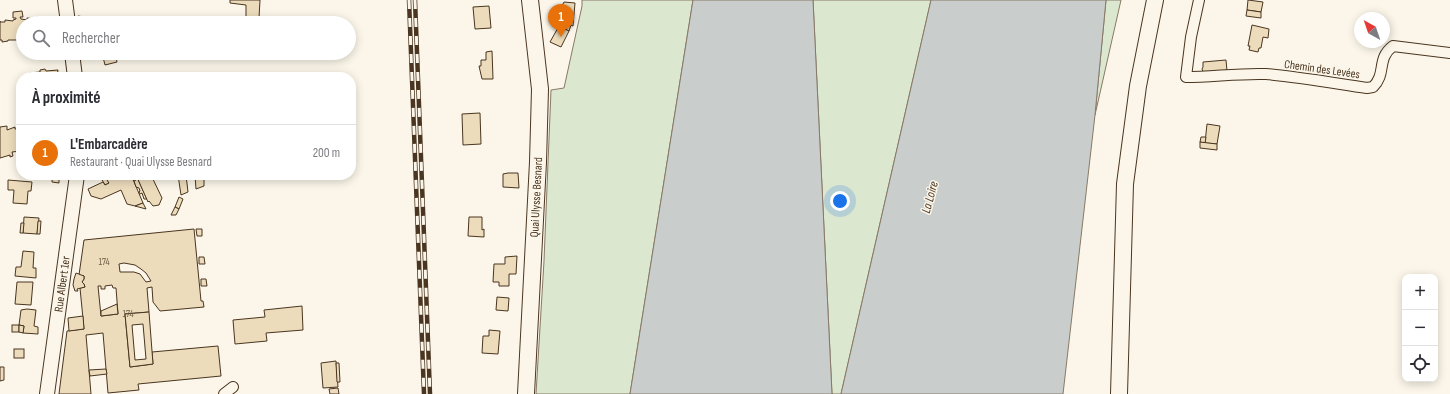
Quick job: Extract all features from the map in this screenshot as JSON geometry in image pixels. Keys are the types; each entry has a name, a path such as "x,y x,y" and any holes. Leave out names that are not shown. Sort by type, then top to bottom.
{"main road":[{"name":"Quai Ulysse Besnard","path":"526,394 538,162 540,89 530,0"},
{"path":"1119,394 1125,184 1138,86 1155,0"}],"street":[{"path":"65,0 67,16"},
{"name":"Chemin des Levées","path":"1199,0 1191,37 1186,77 1267,74 1367,88 1373,87 1380,78 1383,57 1393,46 1450,53"},
{"path":"73,60 74,72"},
{"name":"Rue Albert 1er","path":"47,394 76,180"},
{"path":"224,394 233,387"}],"green space":[{"path":"582,0 693,0 630,394 536,394 544,261 551,90 564,88 582,6"},
{"path":"813,0 931,0 841,394 832,394"},
{"path":"1106,0 1121,0 1095,115"}],"water":[{"path":"693,0 813,0 832,394 630,394"},
{"name":"La Loire","path":"931,0 1106,0 1095,115 1063,394 841,394"}],"building":[{"path":"230,0 260,0 259,16 246,16 246,5 230,3"},
{"path":"1248,0 1263,2 1261,12 1247,10"},
{"path":"564,2 575,3 573,26 550,15 552,11 558,13"},
{"path":"489,6 491,28 475,29 473,7"},
{"path":"1247,10 1261,12 1261,18 1246,16"},
{"path":"22,11 23,16 16,16 16,18 13,18 13,12"},
{"path":"555,17 571,25 569,31 555,25"},
{"path":"16,19 16,40 2,42 2,40 0,40 0,22 5,22 5,20 13,21"},
{"path":"1252,25 1269,29 1268,38 1263,37 1261,48 1259,48 1258,52 1249,50 1250,46 1248,46"},
{"path":"559,26 569,31 561,47 550,42"},
{"path":"492,51 493,79 482,79 479,66 481,66 481,60 486,60 486,52"},
{"path":"104,60 117,60 117,62 105,65"},
{"path":"1226,60 1227,71 1204,74 1202,69 1203,62"},
{"path":"40,70 58,70 58,72 40,72"},
{"path":"480,113 481,144 463,145 462,114"},
{"path":"1207,124 1220,126 1217,144 1205,143"},
{"path":"7,126 7,130 15,127 16,129 16,152 12,152 13,156 10,157 10,155 0,158 0,127"},
{"path":"1201,137 1206,137 1205,143 1200,142"},
{"path":"1200,142 1217,144 1217,150 1200,148"},
{"path":"518,173 519,188 503,187 503,174"},
{"path":"8,180 32,182 31,191 28,191 27,204 13,203 14,190 8,190"},
{"path":"52,180 59,180 59,183 52,182"},
{"path":"102,180 108,180 109,183 105,185"},
{"path":"107,180 133,180 143,203 135,206 127,204 121,190 101,199 91,196 88,189 103,182 105,185 109,183"},
{"path":"138,180 147,199 144,199 142,193 140,194 139,188 136,187 134,181"},
{"path":"138,180 153,180 162,198 159,205 153,206 149,201 148,202"},
{"path":"179,180 187,180 188,192 181,195"},
{"path":"195,180 204,180 204,186 196,189"},
{"path":"179,197 183,199 179,209 175,207"},
{"path":"143,203 146,209 135,206"},
{"path":"175,207 179,209 176,215 171,215"},
{"path":"24,217 39,218 37,234 23,233"},
{"path":"469,217 482,217 482,230 484,229 484,237 468,236"},
{"path":"38,221 41,221 40,234 37,234"},
{"path":"21,223 24,223 23,233 20,233"},
{"path":"194,229 201,301 203,301 204,307 160,311 153,302 152,287 147,288 149,312 125,314 130,367 153,364 152,352 218,346 221,376 138,384 139,390 108,393 103,333 86,335 91,394 59,394 67,331 84,329 80,288 85,287 82,282 84,276 79,275 84,240","holes":["124,263 135,265 146,273 151,281 146,282 140,274 134,272 120,272 119,264","112,285 113,288 116,288 118,314 101,316 98,286 101,286 101,289 105,289 105,286"]},
{"path":"196,229 202,229 202,236 197,236"},
{"path":"23,251 34,252 33,268 36,268 36,278 15,276 16,267 21,267"},
{"path":"517,256 516,274 509,274 509,286 499,286 499,282 493,282 494,264 505,264 505,257"},
{"path":"199,257 204,257 205,264 199,264"},
{"path":"76,273 84,276 82,282 85,287 77,289 78,291 75,291 73,285"},
{"path":"201,279 206,279 207,286 201,286"},
{"path":"17,282 33,282 31,305 15,304"},
{"path":"497,297 509,298 508,311 496,310"},
{"path":"117,304 118,314 101,316 101,311"},
{"path":"302,306 303,330 266,333 267,341 235,344 233,320 265,317 264,310"},
{"path":"21,310 36,310 34,326 38,327 38,334 23,333 24,326 19,325"},
{"path":"149,312 153,364 130,367 125,314","holes":["143,324 146,359 135,360 132,325"]},
{"path":"83,316 84,329 69,331 68,318"},
{"path":"12,325 19,325 19,332 12,332"},
{"path":"19,325 24,326 23,333 19,332"},
{"path":"489,330 500,331 498,354 482,353 483,336 489,336"},
{"path":"14,349 24,349 24,358 14,358"},
{"path":"336,361 338,387 323,388 321,363"},
{"path":"336,363 339,363 340,382 337,382"},
{"path":"0,367 4,367 4,380 0,381"},
{"path":"106,369 107,374 90,376 89,370"},
{"path":"338,388 339,394 330,394 329,389"}],"railway":[{"path":"409,0 424,394"},
{"path":"415,0 430,394"}],"place":[{"name":"L'Embarcadère","path":"561,37"}]}
